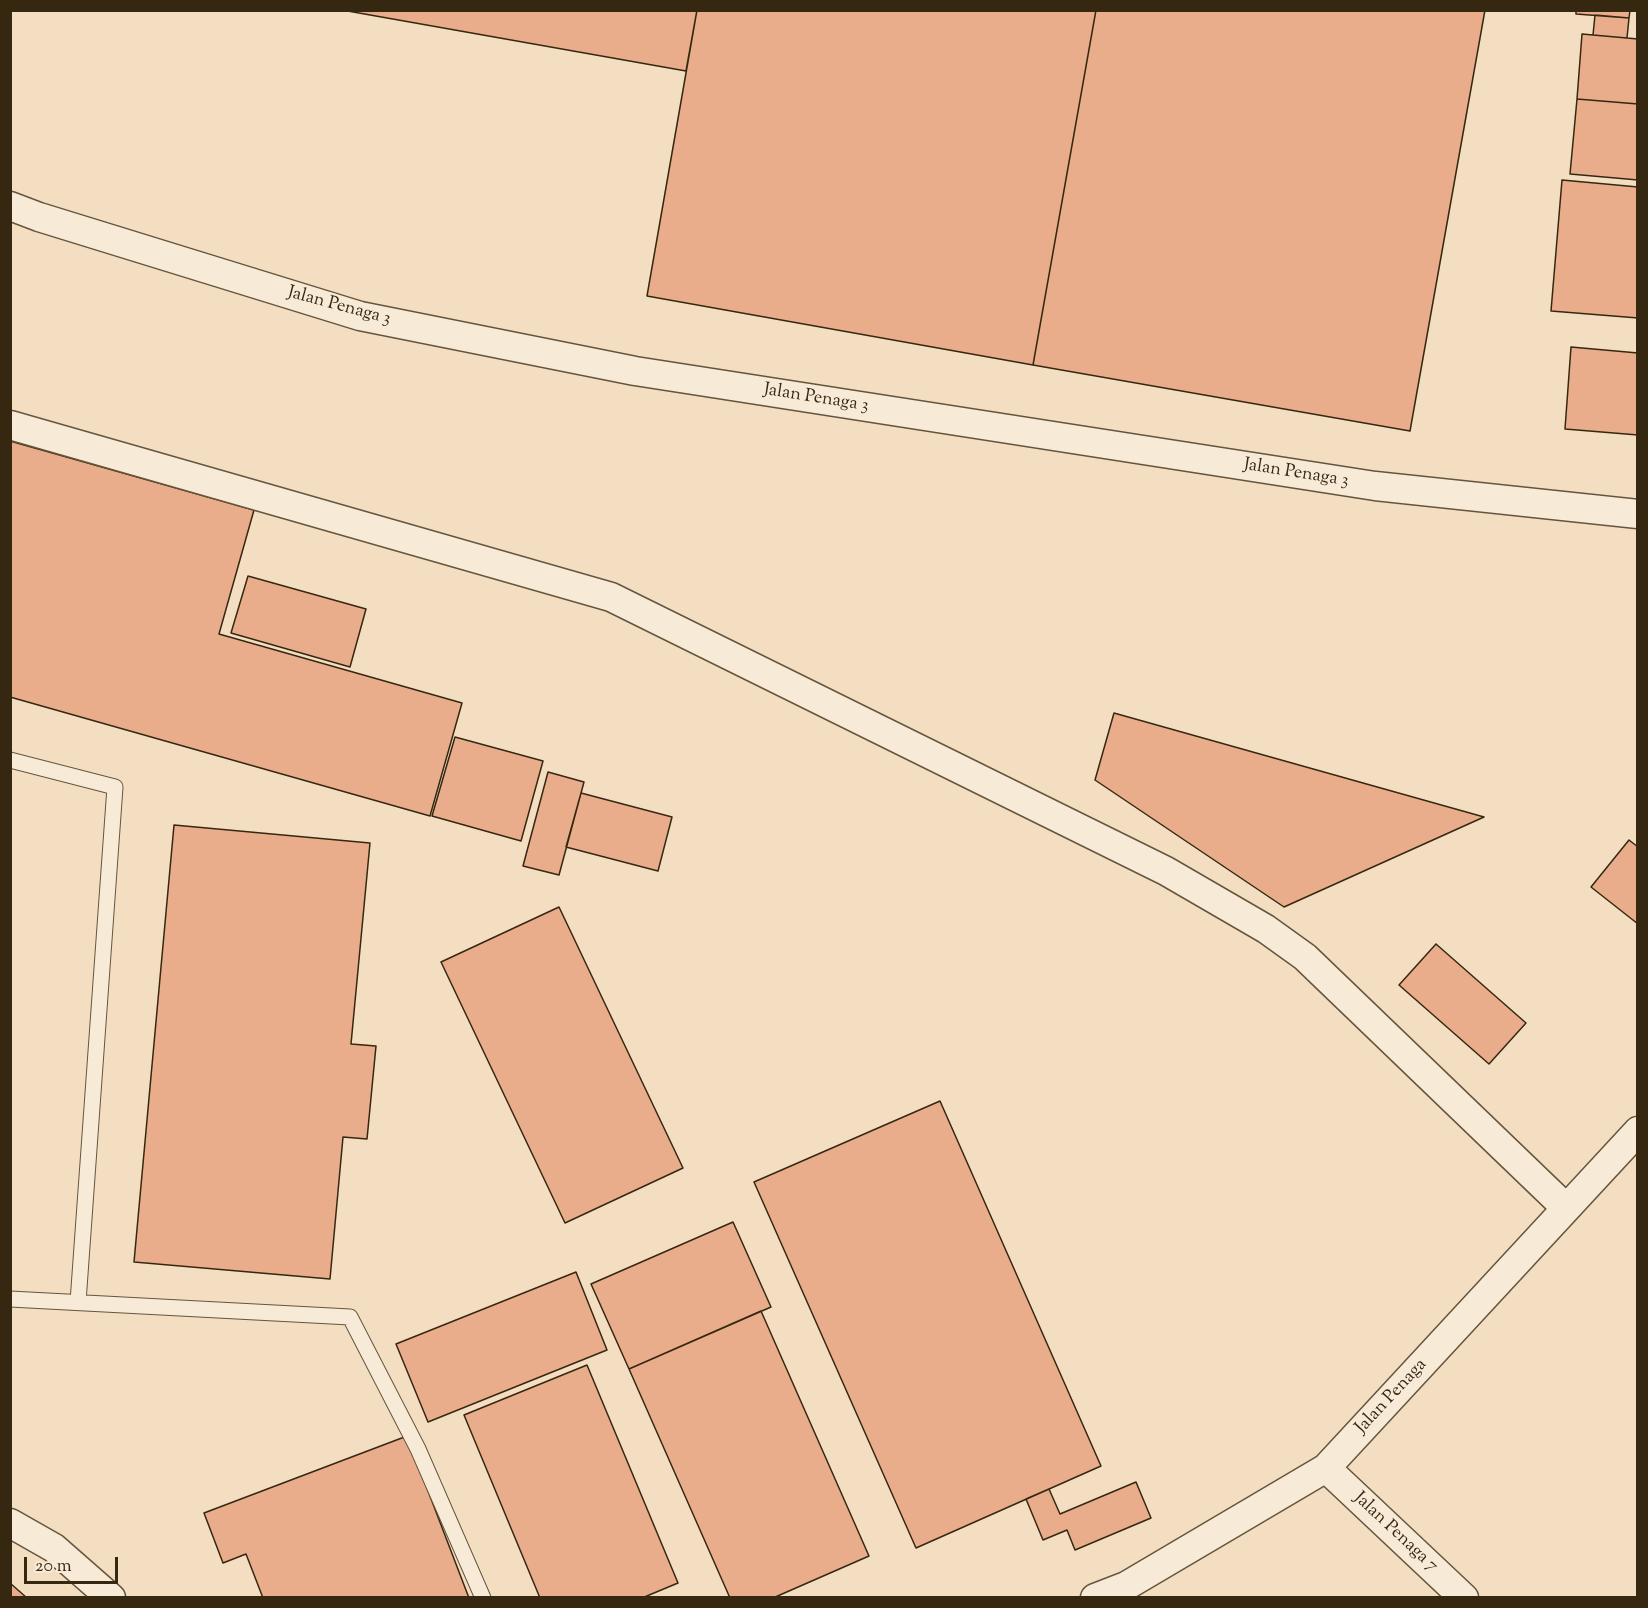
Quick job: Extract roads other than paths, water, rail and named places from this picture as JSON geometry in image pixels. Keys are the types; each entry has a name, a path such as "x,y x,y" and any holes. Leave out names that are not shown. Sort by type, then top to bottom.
{"street":[{"name":"Jalan Penaga 3","path":"10,206 360,316 635,371 1375,486 1638,514"},
{"path":"10,425 611,597 1166,871 1266,930 1305,957 1566,1208"},
{"name":"Jalan Penaga","path":"1095,1598 1126,1586 1326,1468 1638,1131"},
{"name":"Jalan Penaga 7","path":"1326,1468 1464,1598"},
{"path":"10,1523 54,1548 111,1598"}],"lane":[{"path":"10,759 115,787 78,1302"},
{"path":"10,1299 350,1317 418,1449 483,1598"}]}
